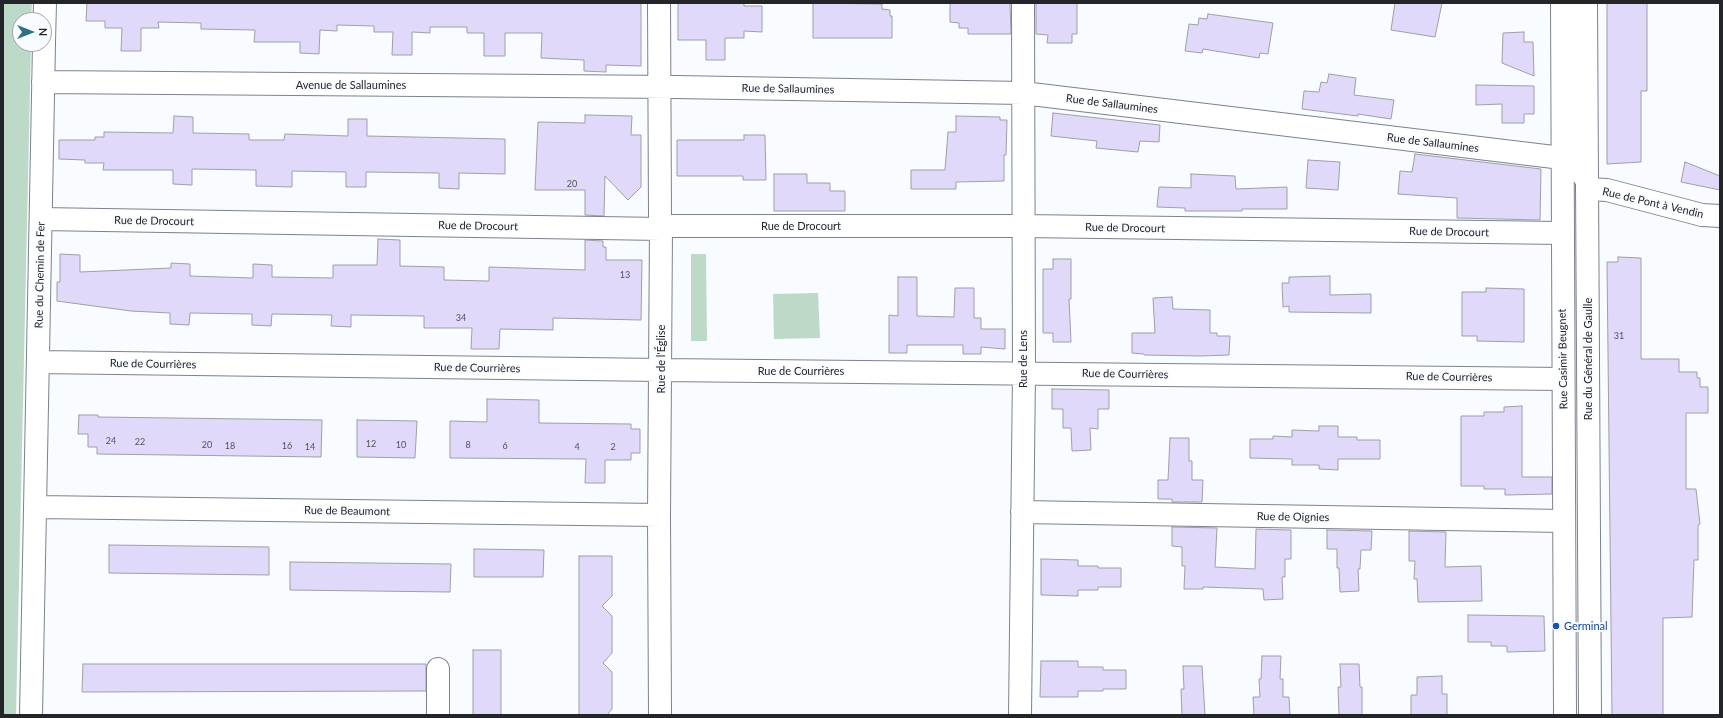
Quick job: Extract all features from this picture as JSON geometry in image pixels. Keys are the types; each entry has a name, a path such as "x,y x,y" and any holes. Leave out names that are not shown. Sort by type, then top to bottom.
{"street":[{"name":"Rue de l'Église","path":"659,3 661,229 659,515 660,715"},
{"name":"Rue de Lens","path":"1020,715 1024,373 1023,3"},
{"name":"Rue Casimir Beugnet","path":"1562,3 1565,715"},
{"name":"Rue du Général de Gaulle","path":"1586,3 1590,715"},
{"name":"Rue du Chemin de Fer","path":"31,715 44,52"},
{"name":"Avenue de Sallaumines","path":"43,82 659,87"},
{"name":"Rue de Sallaumines","path":"659,87 1023,93 1562,158"},
{"name":"Rue de Pont à Vendin","path":"1587,189 1607,190 1702,215 1720,216"},
{"name":"Rue de Drocourt","path":"41,219 661,229 670,226 1023,226 1562,233"},
{"name":"Rue de Courrières","path":"38,362 661,370 1563,378"},
{"name":"Rue de Beaumont","path":"36,507 659,515"},
{"name":"Rue de Oignies","path":"1022,512 1564,521"},
{"path":"438,669 438,715"}],"lane":[{"path":"1574,3 1576,174 1587,189"}],"green space":[{"path":"3,3 32,3 31,12 12,12 12,52 31,52 16,715 3,715"},
{"path":"691,254 706,254 707,341 691,341"},
{"path":"818,293 820,338 774,339 773,294"}],"building":[{"path":"87,3 641,3 641,66 606,65 606,72 584,71 584,60 541,58 542,33 505,33 505,56 484,56 484,33 467,33 467,27 430,27 430,33 412,32 412,55 392,55 393,32 374,32 374,26 337,25 337,31 320,30 319,54 300,53 300,42 254,42 255,30 201,29 201,23 158,22 159,28 141,28 141,51 121,51 122,28 105,28 105,21 86,21"},
{"path":"678,3 744,3 744,6 762,6 762,32 744,31 744,38 725,38 725,60 706,60 706,40 678,40"},
{"path":"813,3 882,4 882,9 890,10 890,16 892,16 892,38 813,38"},
{"path":"950,3 1010,3 1011,34 968,34 968,28 959,28 959,23 950,22"},
{"path":"1036,3 1077,3 1077,34 1072,34 1072,43 1047,43 1048,35 1036,34"},
{"path":"1395,3 1442,3 1435,37 1391,30"},
{"path":"1607,3 1647,3 1647,91 1641,91 1641,162 1607,164"},
{"path":"1208,14 1273,23 1268,54 1260,53 1259,58 1203,49 1202,53 1185,51 1189,24 1198,25 1199,18 1207,19"},
{"path":"1524,32 1524,42 1533,42 1534,76 1502,63 1503,33"},
{"path":"1329,74 1356,78 1354,95 1394,100 1391,119 1358,114 1358,116 1302,109 1304,91 1319,92 1321,82 1327,83"},
{"path":"1476,85 1534,86 1534,114 1524,114 1524,123 1502,123 1502,104 1476,105"},
{"path":"1053,113 1160,125 1159,142 1140,141 1138,152 1096,148 1097,141 1051,136"},
{"path":"585,115 632,116 631,135 641,135 641,187 628,200 605,176 604,216 585,215 585,190 535,190 538,122 585,123"},
{"path":"174,116 193,117 193,133 249,134 249,140 284,140 285,134 348,136 348,119 367,119 367,136 505,139 505,174 459,173 459,189 439,188 439,173 366,172 366,187 346,187 346,172 292,171 292,187 256,186 256,170 192,169 192,185 173,184 173,170 103,170 104,163 85,163 85,160 59,159 59,140 95,140 95,137 104,137 104,132 173,133"},
{"path":"956,116 1000,117 1000,120 1007,120 1006,155 1004,155 1004,181 956,182 956,189 911,189 911,170 945,170 948,132 956,132"},
{"path":"744,135 765,135 766,180 743,180 743,176 677,176 677,140 744,140"},
{"path":"1415,154 1541,169 1540,220 1457,218 1457,198 1398,194 1400,171 1412,172"},
{"path":"1308,160 1340,162 1338,190 1306,188"},
{"path":"1685,162 1720,176 1720,190 1681,182"},
{"path":"774,174 807,174 807,183 830,183 830,191 845,191 845,211 774,211"},
{"path":"1191,174 1235,176 1236,189 1287,187 1287,209 1185,211 1185,208 1157,207 1159,187 1191,188"},
{"path":"378,239 400,240 400,266 444,267 444,280 489,281 489,267 585,270 585,240 603,241 603,247 606,247 606,260 642,260 641,320 553,318 553,330 500,329 499,349 471,349 472,328 424,328 424,316 351,315 351,327 331,326 332,315 272,314 271,326 252,325 252,314 190,313 189,325 170,324 170,313 131,311 57,301 57,282 60,282 60,254 80,255 80,272 171,268 171,263 190,264 190,276 253,278 253,264 272,265 272,277 333,278 333,265 377,265"},
{"path":"1618,257 1641,258 1641,359 1679,359 1679,372 1697,372 1697,378 1700,378 1700,387 1708,387 1708,413 1686,413 1686,489 1696,489 1700,524 1698,525 1698,560 1694,560 1692,617 1663,618 1663,715 1612,715 1607,262 1618,262"},
{"path":"1053,259 1071,259 1071,299 1069,299 1071,342 1053,342 1053,333 1043,333 1043,269 1053,269"},
{"path":"1330,276 1330,295 1371,294 1371,313 1289,312 1289,306 1283,307 1282,283 1289,283 1289,277"},
{"path":"898,277 917,277 917,316 954,317 955,288 974,288 974,318 981,318 981,329 1005,329 1005,349 981,347 981,354 963,354 963,345 907,345 907,353 889,353 889,315 898,316"},
{"path":"1486,288 1524,289 1524,342 1477,341 1477,336 1462,336 1462,292 1486,292"},
{"path":"1172,297 1173,309 1210,310 1210,333 1217,333 1217,336 1230,336 1229,355 1144,355 1132,353 1132,333 1155,333 1153,298"},
{"path":"1052,389 1109,390 1109,409 1098,409 1098,429 1090,428 1091,450 1072,451 1071,428 1063,428 1063,409 1052,409"},
{"path":"487,399 539,400 539,423 631,424 631,429 640,429 640,453 631,453 631,460 605,460 605,483 585,483 586,459 450,458 450,421 487,422"},
{"path":"1522,406 1522,477 1552,477 1552,494 1505,495 1505,489 1484,489 1484,486 1461,486 1461,416 1484,416 1484,412 1504,412 1504,407"},
{"path":"79,415 98,415 98,417 322,420 321,457 97,454 97,447 88,447 88,434 78,434"},
{"path":"357,420 417,421 415,458 357,457"},
{"path":"1319,426 1338,426 1338,437 1357,437 1357,440 1380,440 1380,459 1338,459 1338,470 1319,469 1319,465 1292,465 1292,459 1250,458 1250,439 1273,439 1273,436 1292,437 1292,430 1319,431"},
{"path":"1170,438 1189,438 1189,461 1192,461 1192,480 1203,480 1202,502 1172,502 1172,499 1158,499 1158,480 1168,480"},
{"path":"1172,527 1217,528 1215,567 1255,569 1256,529 1291,530 1291,559 1285,559 1285,577 1282,577 1283,599 1264,600 1263,589 1203,587 1203,589 1184,589 1185,566 1182,566 1182,547 1172,546"},
{"path":"1327,530 1372,531 1371,550 1361,550 1360,569 1358,569 1359,591 1340,592 1339,568 1337,568 1337,549 1327,549"},
{"path":"1409,531 1446,532 1445,567 1481,566 1482,601 1418,602 1417,579 1414,579 1415,561 1409,561"},
{"path":"109,545 269,547 269,575 109,573"},
{"path":"474,549 544,550 543,577 474,577"},
{"path":"579,556 612,556 612,596 602,606 612,616 612,653 603,663 612,672 612,709 607,715 579,715"},
{"path":"1041,559 1078,560 1078,566 1121,568 1121,587 1098,587 1098,590 1078,590 1078,596 1041,595"},
{"path":"290,562 451,564 450,592 290,590"},
{"path":"1468,615 1544,616 1545,651 1507,652 1507,646 1491,646 1491,642 1468,642"},
{"path":"473,650 501,650 501,715 473,715"},
{"path":"1262,656 1281,656 1280,679 1283,679 1283,697 1289,697 1290,715 1254,715 1253,697 1260,697 1259,679 1261,679"},
{"path":"1041,661 1078,661 1078,667 1103,667 1103,670 1126,670 1126,689 1078,691 1078,697 1040,697"},
{"path":"83,664 426,664 426,691 82,692"},
{"path":"1340,664 1359,664 1360,687 1362,687 1362,715 1339,715 1338,687 1341,687"},
{"path":"1183,666 1202,666 1205,715 1182,715 1181,689 1184,689"},
{"path":"1442,676 1442,694 1447,694 1447,715 1411,715 1411,695 1417,695 1417,677"}],"place":[{"name":"Germinal","path":"1556,626"}]}
